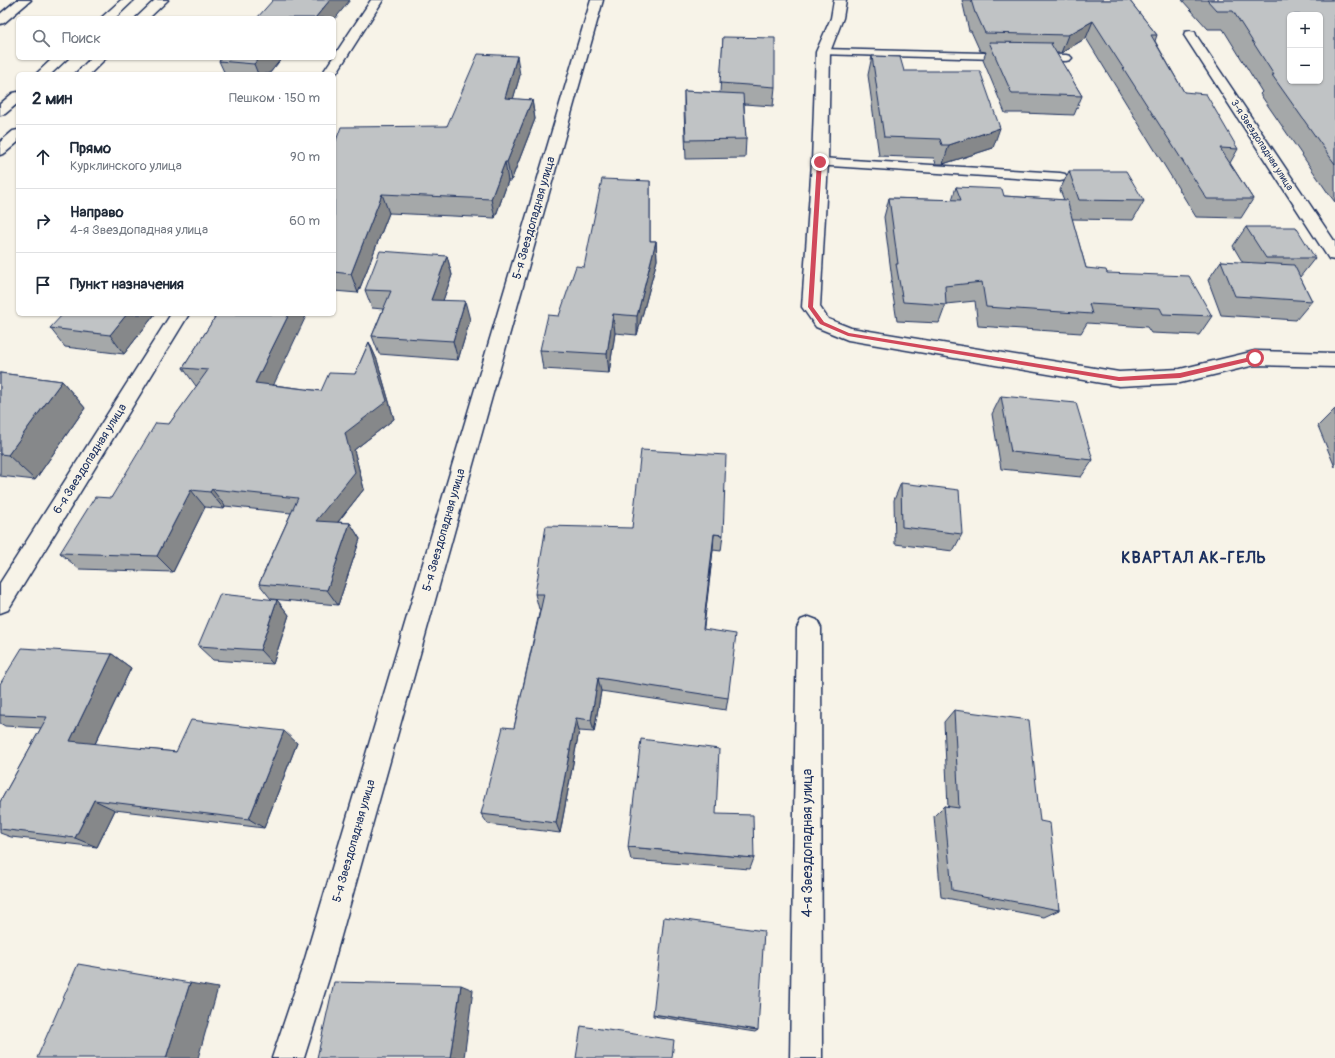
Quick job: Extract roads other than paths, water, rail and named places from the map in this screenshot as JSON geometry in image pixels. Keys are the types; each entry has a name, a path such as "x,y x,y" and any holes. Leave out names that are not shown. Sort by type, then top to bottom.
{"street":[{"path":"0,20 25,0"},
{"path":"109,16 128,0"},
{"path":"144,16 162,0"},
{"path":"330,72 376,0"},
{"name":"5-я Звездопадная улица","path":"288,1058 318,965 597,0"},
{"path":"840,0 837,18 823,52 820,162 811,307 822,323 848,334 1119,379 1180,376 1255,358 1335,360"},
{"name":"3-я Звездопадная улица","path":"1190,35 1335,256"},
{"path":"45,72 59,60"},
{"path":"84,72 97,60"},
{"path":"0,111 16,98"},
{"path":"0,150 16,136"},
{"name":"6-я Звездопадная улица","path":"0,603 179,316"},
{"name":"4-я Звездопадная улица","path":"806,1058 809,628"}],"lane":[{"path":"823,52 1066,58"},
{"path":"820,162 1060,177"}],"district":[{"name":"КВАРТАЛ АК-ГЕЛЬ","path":"1194,558"}]}
